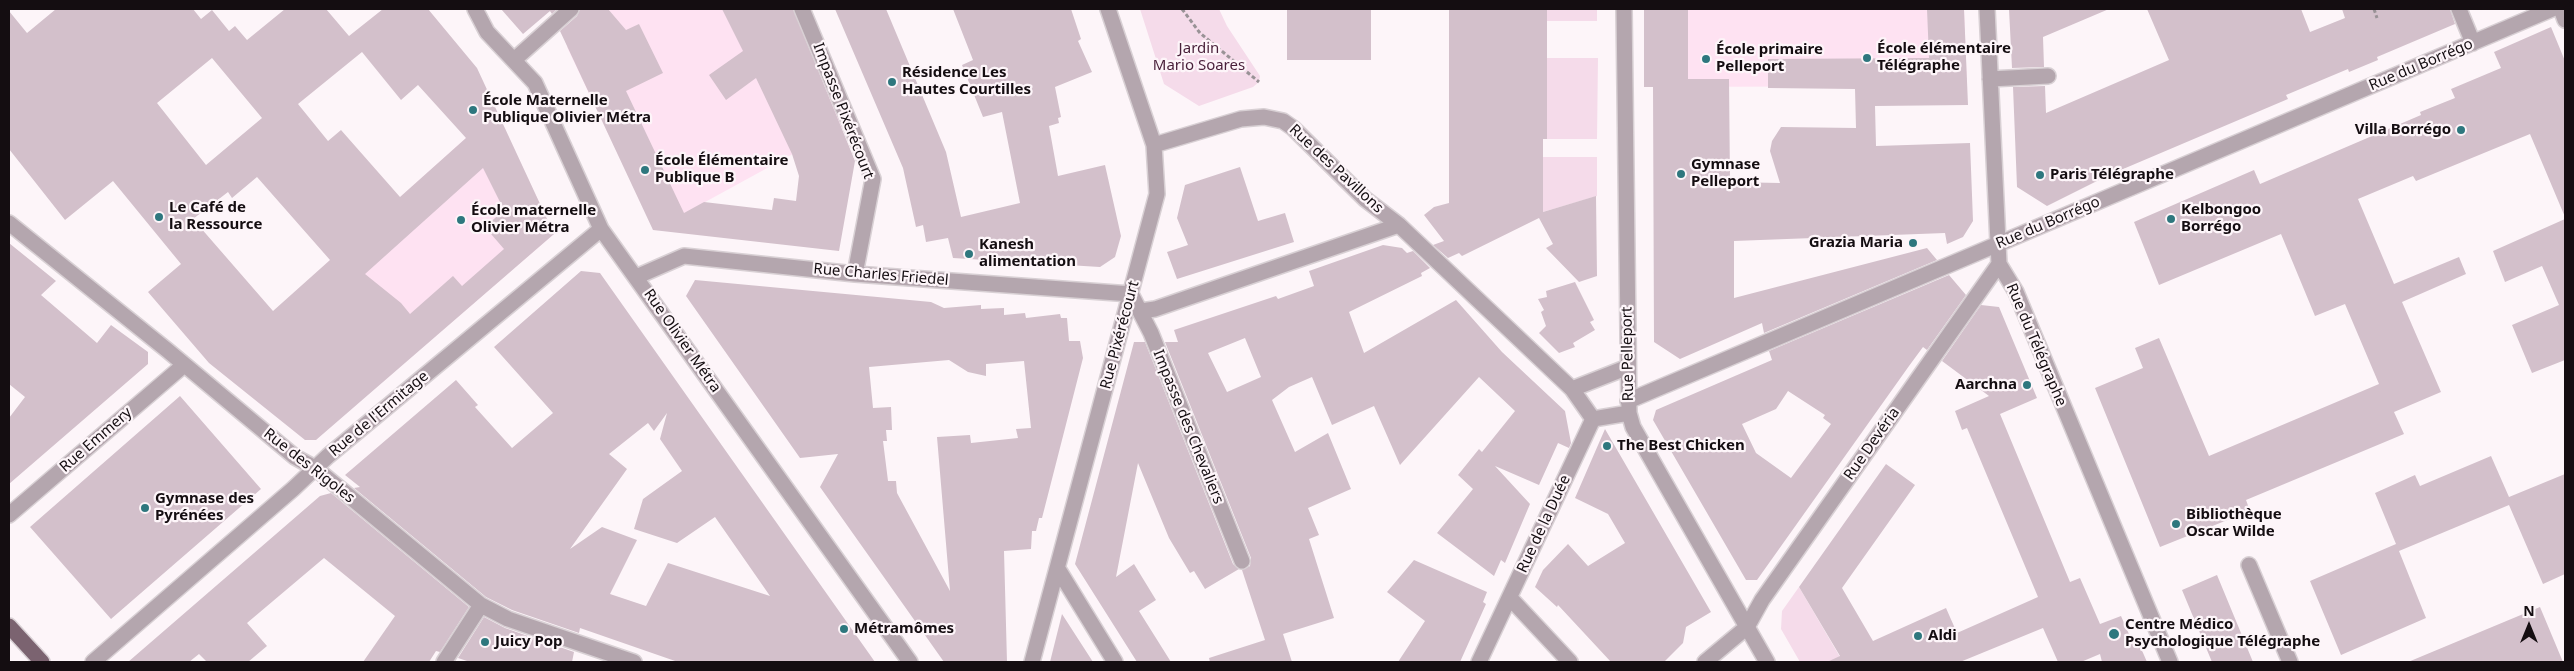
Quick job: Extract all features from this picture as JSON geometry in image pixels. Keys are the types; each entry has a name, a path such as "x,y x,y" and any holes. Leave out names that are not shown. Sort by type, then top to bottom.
{"main road":[{"path":"9,626 42,662"}],"street":[{"name":"Rue Olivier Métra","path":"474,9 487,32 535,83 601,229 910,662"},
{"path":"514,60 571,9"},
{"name":"Impasse Pixérécourt","path":"802,9 873,179 855,274"},
{"name":"Rue Pixérécourt","path":"1032,662 1157,194 1154,145 1108,9"},
{"name":"Rue Pelleport","path":"1624,9 1628,367 1629,407 1633,427 1767,662"},
{"path":"1987,9 1999,264"},
{"path":"2459,9 2473,43"},
{"name":"Rue du Borrégo","path":"1629,407 1999,244 2552,9"},
{"path":"2560,9 2565,20"},
{"path":"1990,78 2048,76"},
{"name":"Rue des Pavillons","path":"1154,145 1241,119 1264,117 1283,121 1293,128 1365,199 1399,226 1572,389 1593,419"},
{"name":"Rue des Rigoles","path":"9,223 294,457 315,468 481,605 508,618 634,662"},
{"name":"Rue des Pavillons","path":"1140,311 1155,310 1399,226"},
{"name":"Rue de l'Ermitage","path":"93,662 315,468 601,229"},
{"name":"Rue Charles Friedel","path":"636,277 684,256 855,274 1130,294"},
{"name":"Rue Devéria","path":"1705,662 1747,626 1762,600 1999,264"},
{"name":"Rue du Télégraphe","path":"1999,264 2016,292 2170,662"},
{"name":"Impasse des Chevaliers","path":"1130,294 1140,311 1242,561"},
{"name":"Rue Emmery","path":"9,515 184,365"},
{"path":"1572,389 1628,367"},
{"path":"1593,419 1629,407"},
{"name":"Rue de la Duée","path":"1478,662 1510,598 1593,419"},
{"path":"2249,565 2290,662"},
{"path":"1058,569 1115,662"},
{"path":"1510,598 1570,662"},
{"path":"444,662 481,605"}],"path":[{"path":"1182,9 1200,33 1259,82"},
{"path":"2374,9 2377,18"}],"shaded area":[{"path":"611,9 799,9 844,126 654,230 567,47"},
{"name":"École élémentaire Télégraphe","path":"1644,9 1964,9 1967,86 1644,87"},
{"name":"École maternelle Olivier Métra","path":"496,111 554,234 424,346 393,310 324,266"}],"green space":[{"name":"Jardin Mario Soares","path":"1140,9 1219,9 1227,26 1260,76 1259,82 1253,87 1199,106 1164,84"},
{"path":"1547,9 1597,9 1597,21 1547,21"},
{"path":"1547,58 1598,58 1597,139 1547,139"},
{"path":"1543,157 1597,157 1597,196 1543,212"},
{"path":"1799,587 1840,657 1828,662 1800,662 1781,629 1782,611"}],"building":[{"path":"56,9 193,9 201,19 212,10 229,31 235,26 247,40 285,9 326,9 349,36 383,9 428,9 477,68 554,234 316,440 305,440 209,363 148,292 181,264 113,181 65,220 9,149 9,11 27,33","holes":["362,52 401,100 418,85 466,138 400,197 341,130 328,141 298,104","212,58 262,118 206,165 157,103","483,168 504,210 485,227 504,249 462,286 453,276 410,314 401,303 365,274","257,177 330,260 273,311 193,219 228,192 232,198"]},
{"path":"501,9 557,9 552,14 550,11 523,34"},
{"path":"580,9 608,9 626,30 639,24 663,73 626,91 684,213 704,202 772,210 774,198 796,201 799,176 792,154 756,78 726,100 709,75 743,51 722,9 793,9 855,161 839,251 653,230 560,31 577,16"},
{"path":"835,9 886,9 946,152 961,217 1020,203 1002,112 983,117 962,65 973,60 953,9 1071,9 1081,39 1078,41 1092,72 1055,87 1061,117 1058,118 1059,123 1049,126 1058,176 1105,165 1121,236 1115,257 1100,267 953,258 948,238 926,242 923,225 916,227 903,168"},
{"path":"1287,9 1371,9 1371,60 1287,60"},
{"path":"1449,9 1547,9 1547,139 1543,139 1543,212 1596,196 1597,276 1579,282 1546,248 1553,244 1539,218 1462,256 1459,253 1448,258 1433,245 1444,241 1424,215 1434,207 1449,203"},
{"path":"1644,9 1688,9 1688,79 1729,79 1730,182 1780,183 1770,151 1772,141 1781,127 1856,128 1855,89 1768,88 1768,59 1929,58 1927,9 1964,9 1968,105 1875,106 1876,146 1970,143 1973,221 1963,237 1947,244 1945,233 1734,241 1734,298 1927,248 1937,260 1764,333 1762,323 1680,359 1654,342 1653,87 1644,87"},
{"path":"2009,9 2109,9 2043,37 2044,67 2012,68"},
{"path":"2147,9 2301,9 2310,32 2345,18 2342,9 2450,9 2455,24 2377,57 2378,60 2349,72 2348,69 2286,95 2288,99 2109,175 2047,206 2017,187 2013,87 2045,86 2046,113 2169,60"},
{"path":"2551,27 2565,61 2565,217 2530,134 2416,181 2413,176 2358,199 2394,284 2459,257 2466,274 2402,302 2441,392 2394,412 2404,434 2246,500 2250,511 2160,547 2095,388 2143,368 2135,348 2159,338 2209,456 2379,384 2345,304 2315,316 2281,234 2159,285 2134,222 2254,170 2260,184 2421,115 2420,112 2455,98 2451,89 2501,68 2494,52"},
{"path":"1240,167 1258,221 1285,213 1294,242 1177,279 1167,252 1188,245 1177,218 1185,185"},
{"path":"2565,219 2565,360 2532,373 2512,325 2559,305 2542,266 2505,282 2493,251"},
{"path":"9,243 56,281 41,295 97,343 111,325 148,352 148,364 9,484 9,418 25,397 9,384"},
{"path":"1383,245 1402,248 1407,253 1413,251 1430,268 1421,273 1422,276 1349,312 1364,353 1456,300 1502,352 1565,411 1571,443 1569,448 1558,443 1539,485 1495,466 1530,504 1505,563 1501,560 1494,576 1437,533 1473,489 1458,475 1479,449 1482,452 1515,411 1479,377 1400,465 1374,406 1332,425 1312,377 1289,387 1272,400 1295,452 1328,433 1351,489 1308,508 1319,535 1309,539 1334,618 1283,634 1292,662 1210,662 1209,658 1265,640 1242,570 1250,566 1251,558 1165,342 1178,342 1174,330 1276,296 1278,299 1314,286 1309,271","holes":["1245,338 1261,377 1227,392 1208,353"]},
{"path":"581,271 600,273 875,662 678,662 580,628 579,633 512,610 486,597 354,488 360,487 345,475 456,380 478,405 475,407 512,448 553,413 494,347","holes":["667,413 660,439 682,471 643,499 634,529 677,543 715,517 770,596 668,563 646,606 610,594 637,540 602,527 570,549 627,469 609,454 648,423 654,431"]},
{"path":"1949,275 1966,295 1927,350 1923,347 1909,366 1757,580 1746,580 1653,420 1656,410 1772,360 1769,351","holes":["1788,391 1825,415 1823,418 1831,424 1791,478 1756,453 1742,424 1776,409"]},
{"path":"695,280 931,302 944,308 981,305 981,309 1004,308 1004,315 1025,313 1026,318 1060,314 1061,318 1067,318 1069,341 1080,341 1083,358 1042,518 1039,518 1036,531 1032,531 1031,549 1004,551 1007,662 944,662 820,487 838,454 800,458 686,296","holes":["949,360 968,372 986,376 986,364 1024,361 1031,428 1016,429 1018,438 971,443 970,435 937,437 950,591 897,493 896,481 888,481 883,441 887,441 886,430 892,430 891,407 873,408 869,367"]},
{"path":"1575,282 1594,320 1590,322 1595,330 1573,343 1575,347 1559,353 1539,333 1546,326 1541,312 1544,310 1538,299 1547,297 1546,291"},
{"path":"1981,305 1999,307 2037,398 2000,414 2070,582 2080,578 2100,624 2121,616 2132,641 2137,639 2147,662 2102,662 2100,654 2081,662 2058,662 2043,628 1960,662 1827,662 1840,656 1799,587 1886,464 1915,485 1842,588 1873,641 1946,608 1957,633 2038,597 1967,428 1962,430 1955,411 1989,396 1942,361"},
{"path":"1134,342 1145,342 1233,564 1239,569 1205,589 1194,571 1190,573 1169,538 1138,463 1116,577 1134,564 1156,600 1139,611 1171,662 1137,662 1075,564"},
{"name":"Gymnase des Pyrénées","path":"180,396 261,489 111,619 30,527"},
{"path":"1605,429 1711,612 1686,627 1683,643 1664,662 1611,662 1558,605 1557,607 1535,587 1543,570 1568,544 1588,566 1625,543 1608,514 1575,498"},
{"path":"2491,456 2509,497 2565,474 2565,574 2543,584 2509,505 2399,551 2426,618 2341,655 2310,581 2396,544 2375,493 2415,475 2420,486"},
{"path":"331,493 469,607 440,652 436,651 429,662 363,662 395,616 324,558 247,623 267,646 248,662 207,662 199,654 189,662 128,662 320,496"},
{"path":"1414,560 1487,592 1483,602 1486,604 1460,662 1398,662 1425,621 1387,592"},
{"path":"2217,575 2253,662 2212,662 2182,590"},
{"path":"2540,607 2563,662 2408,662"},
{"path":"1062,614 1093,662 1050,662"},
{"path":"484,617 505,628 574,652 572,662 470,662 458,658"}],"place":[{"name":"École élémentaire Télégraphe","path":"1867,58"},
{"name":"École primaire Pelleport","path":"1706,59"},
{"name":"Résidence Les Hautes Courtilles","path":"892,82"},
{"name":"École Maternelle Publique Olivier Métra","path":"473,110"},
{"name":"Villa Borrégo","path":"2461,130"},
{"name":"École Élémentaire Publique B","path":"645,170"},
{"name":"Gymnase Pelleport","path":"1681,174"},
{"name":"Paris Télégraphe","path":"2040,175"},
{"name":"Le Café de la Ressource","path":"159,217"},
{"name":"Kelbongoo Borrégo","path":"2171,219"},
{"name":"École maternelle Olivier Métra","path":"461,220"},
{"name":"Grazia Maria","path":"1913,243"},
{"name":"Kanesh alimentation","path":"969,254"},
{"name":"Aarchna","path":"2027,385"},
{"name":"The Best Chicken","path":"1607,446"},
{"name":"Gymnase des Pyrénées","path":"145,508"},
{"name":"Bibliothèque Oscar Wilde","path":"2176,524"},
{"name":"Métramômes","path":"844,629"},
{"name":"Centre Médico Psychologique Télégraphe","path":"2114,634"},
{"name":"Aldi","path":"1918,636"},
{"name":"Juicy Pop","path":"485,642"}]}
